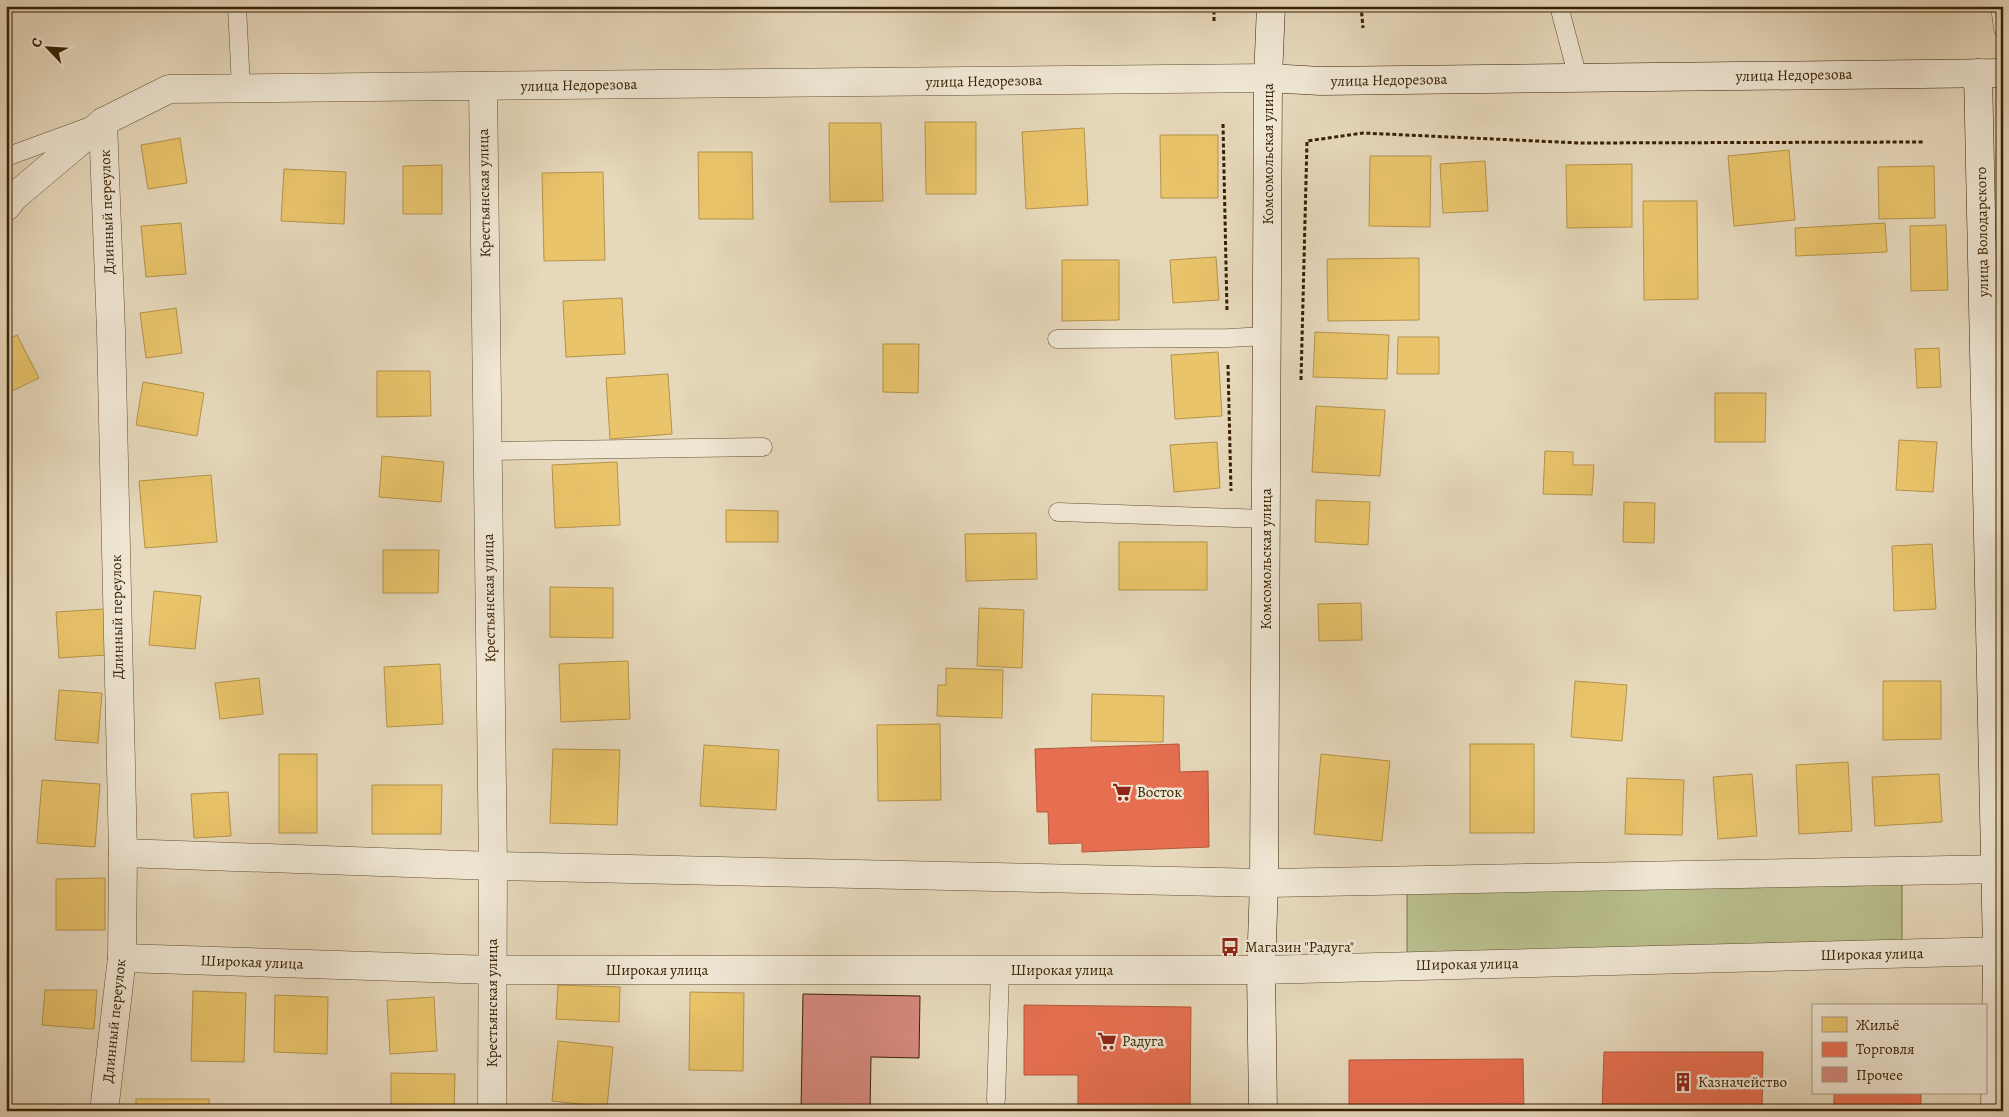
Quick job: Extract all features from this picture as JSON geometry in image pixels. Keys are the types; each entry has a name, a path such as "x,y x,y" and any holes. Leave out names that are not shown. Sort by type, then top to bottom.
{"street":[{"name":"Комсомольская улица","path":"1263,1111 1262,970 1268,78 1271,6"},
{"name":"улица Недорезова","path":"6,207 14,197 104,122 169,89 1268,78 1321,81 1991,73"},
{"name":"улица Володарского","path":"1991,73 2000,951 1995,1111"},
{"name":"Крестьянская улица","path":"483,86 493,866 492,1111"},
{"name":"Длинный переулок","path":"104,122 111,332 123,853 122,958 104,1111"},
{"path":"123,853 493,866 1264,883 1999,869"},
{"name":"Широкая улица","path":"122,958 492,970 1262,970 2000,951"}],"lane":[{"path":"236,6 241,88"},
{"path":"1559,6 1578,78"},
{"path":"2000,6 2003,29"},
{"path":"6,157 104,122"},
{"path":"1056,340 1267,336"},
{"path":"487,452 763,447"},
{"path":"1058,512 1266,519"},
{"path":"996,1100 1000,970"}],"path":[{"path":"1214,6 1214,21"},
{"path":"1362,28 1361,8 1435,6"},
{"path":"1224,124 1231,518"},
{"path":"1301,388 1307,141 1362,133 1580,143 1924,142"}],"green space":[{"path":"1902,883 1902,950 1407,956 1407,889"}],"building: Жильё":[{"path":"925,122 976,122 976,194 926,194"},
{"path":"829,123 881,123 883,201 830,202"},
{"path":"1084,128 1088,205 1026,209 1022,132"},
{"path":"1160,135 1218,135 1218,198 1161,198"},
{"path":"180,138 187,183 148,189 141,145"},
{"path":"1789,150 1795,220 1734,226 1728,156"},
{"path":"698,152 752,152 753,219 699,219"},
{"path":"1370,156 1431,156 1430,227 1369,226"},
{"path":"1485,161 1488,211 1443,213 1440,164"},
{"path":"1632,164 1632,227 1567,228 1566,165"},
{"path":"442,165 442,214 403,214 403,166"},
{"path":"1934,166 1935,218 1879,219 1878,167"},
{"path":"284,169 346,172 344,224 281,221"},
{"path":"603,172 605,260 544,261 542,173"},
{"path":"1643,201 1697,201 1698,299 1644,300"},
{"path":"181,223 186,274 146,277 141,226"},
{"path":"1885,223 1887,252 1796,256 1795,228"},
{"path":"1946,225 1948,290 1911,291 1910,226"},
{"path":"1216,257 1219,300 1173,303 1170,260"},
{"path":"1419,258 1419,320 1328,321 1327,259"},
{"path":"1062,260 1119,260 1119,320 1062,321"},
{"path":"622,298 625,354 566,357 563,301"},
{"path":"176,308 182,353 146,358 140,313"},
{"path":"1315,332 1389,335 1387,379 1313,377"},
{"path":"17,335 39,378 6,394 6,340"},
{"path":"1398,337 1439,337 1439,374 1397,374"},
{"path":"883,344 919,344 918,393 883,392"},
{"path":"1939,348 1941,387 1917,388 1915,349"},
{"path":"1218,352 1222,416 1175,419 1171,355"},
{"path":"377,371 430,371 431,416 377,417"},
{"path":"668,374 672,434 610,439 606,378"},
{"path":"143,382 204,393 197,436 136,425"},
{"path":"1715,393 1766,393 1765,442 1715,442"},
{"path":"1316,406 1385,410 1380,476 1312,472"},
{"path":"1899,440 1937,442 1933,492 1896,490"},
{"path":"1217,442 1220,488 1174,492 1170,445"},
{"path":"1545,451 1573,452 1573,465 1594,465 1592,495 1543,494"},
{"path":"382,456 444,462 441,502 379,497"},
{"path":"617,462 620,525 555,528 552,465"},
{"path":"211,475 217,542 145,548 139,481"},
{"path":"1316,500 1370,502 1368,545 1315,542"},
{"path":"1624,502 1655,503 1654,543 1623,542"},
{"path":"726,510 778,511 778,542 726,542"},
{"path":"1036,533 1037,579 966,581 965,534"},
{"path":"1119,542 1207,542 1207,590 1119,590"},
{"path":"1932,544 1936,609 1894,611 1892,546"},
{"path":"383,550 439,550 438,593 383,593"},
{"path":"550,587 613,588 613,638 550,637"},
{"path":"154,591 201,596 195,649 149,645"},
{"path":"1361,603 1362,640 1319,641 1318,604"},
{"path":"979,608 1024,610 1022,668 977,666"},
{"path":"105,609 107,655 59,658 56,612"},
{"path":"628,661 630,719 561,722 559,664"},
{"path":"440,664 443,724 387,727 384,667"},
{"path":"946,668 1003,670 1002,718 937,716 938,685 946,685"},
{"path":"259,678 263,714 220,719 215,683"},
{"path":"1575,681 1627,685 1622,741 1571,737"},
{"path":"1883,681 1941,681 1941,739 1883,740"},
{"path":"59,690 102,693 98,743 55,740"},
{"path":"1092,694 1164,696 1163,742 1091,741"},
{"path":"940,724 941,800 878,801 877,725"},
{"path":"1470,744 1534,744 1534,833 1470,833"},
{"path":"704,745 779,750 776,810 700,806"},
{"path":"553,749 620,750 617,825 550,823"},
{"path":"279,754 317,754 317,833 279,833"},
{"path":"1321,754 1390,761 1382,841 1314,834"},
{"path":"1848,762 1852,831 1799,834 1796,765"},
{"path":"1752,774 1757,836 1718,839 1713,777"},
{"path":"1939,774 1942,822 1875,826 1872,777"},
{"path":"1627,778 1684,780 1682,835 1625,834"},
{"path":"42,780 100,784 95,847 37,843"},
{"path":"372,785 442,785 441,834 372,834"},
{"path":"228,792 231,836 194,838 191,794"},
{"path":"105,878 105,930 56,930 56,879"},
{"path":"558,985 620,987 619,1022 556,1019"},
{"path":"45,990 97,990 94,1029 42,1025"},
{"path":"193,991 246,993 244,1062 191,1061"},
{"path":"690,992 744,993 743,1071 689,1070"},
{"path":"275,995 328,997 327,1054 274,1052"},
{"path":"434,997 437,1051 390,1054 387,1000"},
{"path":"558,1041 613,1047 607,1107 552,1101"},
{"path":"391,1073 455,1074 454,1111 391,1111"},
{"path":"136,1099 209,1099 209,1111 136,1111"},
{"path":"57,1104 97,1111 56,1111"}],"building: Торговля":[{"name":"Восток","path":"1179,744 1180,772 1208,771 1209,847 1082,852 1082,843 1049,844 1048,812 1037,812 1035,749"},
{"name":"Радуга","path":"1024,1005 1191,1007 1190,1111 1078,1111 1078,1075 1024,1075"},
{"name":"Казначейство","path":"1604,1052 1763,1052 1762,1111 1602,1111"},
{"path":"1523,1059 1524,1111 1349,1111 1349,1060"},
{"path":"1834,1094 1921,1094 1921,1111 1834,1111"}],"building: Прочее":[{"path":"803,994 920,996 919,1058 871,1057 870,1111 801,1111"}],"place":[{"name":"Восток","path":"1122,792"},
{"name":"Магазин \"Радуга\"","path":"1230,947"},
{"name":"Радуга","path":"1107,1041"},
{"name":"Казначейство","path":"1683,1082"}]}
